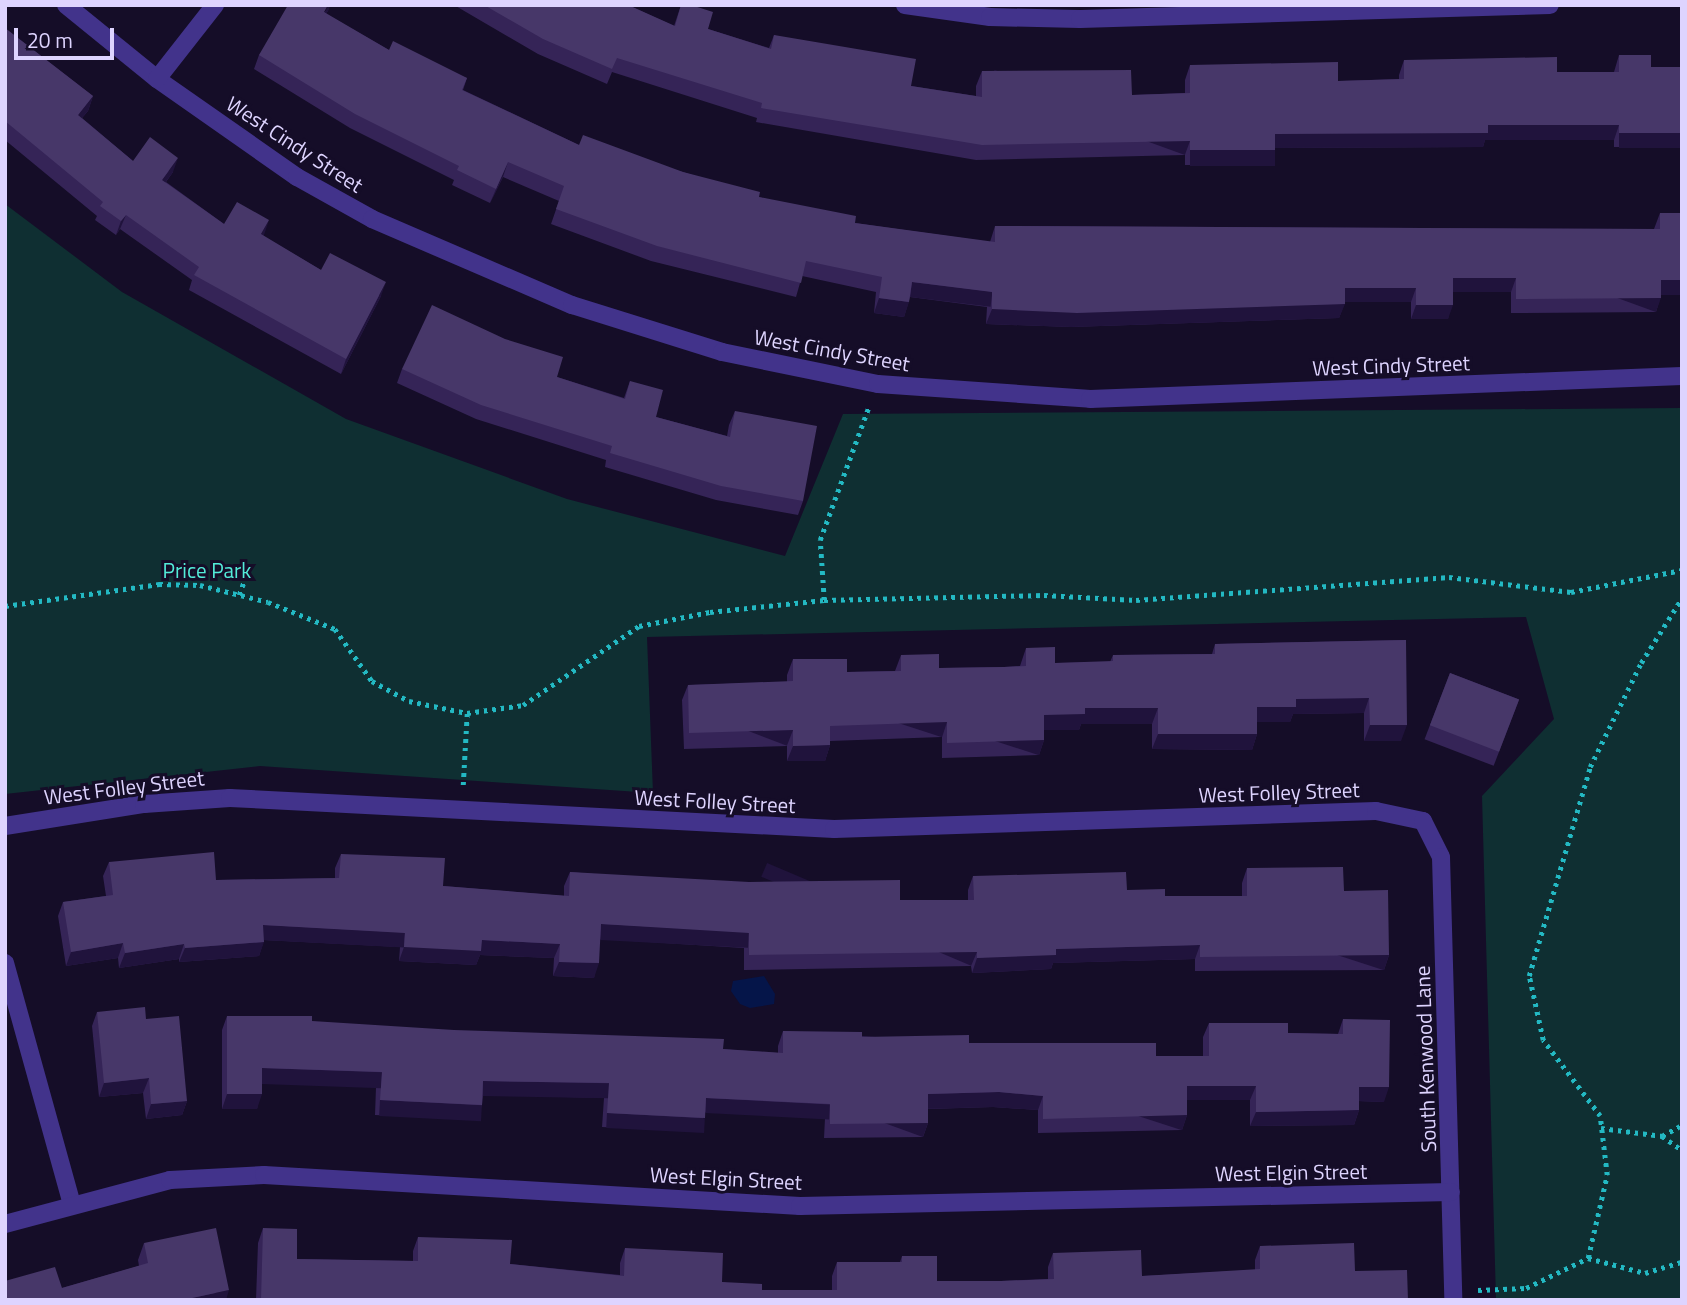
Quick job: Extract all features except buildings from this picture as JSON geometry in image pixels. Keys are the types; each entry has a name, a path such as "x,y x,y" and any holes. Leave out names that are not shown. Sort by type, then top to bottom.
{"street":[{"name":"West Cindy Street","path":"66,5 157,79 297,177 372,219 572,305 722,352 878,384 1090,399 1682,376"},
{"path":"157,79 215,5"},
{"path":"905,5 990,17 1080,19 1550,5"},
{"name":"West Folley Street","path":"5,826 144,804 230,798 834,830 1376,811 1423,821"},
{"name":"South Kenwood Lane","path":"1423,821 1441,857 1453,1295"},
{"path":"5,963 72,1204"},
{"name":"West Elgin Street","path":"5,1224 170,1180 264,1175 800,1206 1451,1192"}],"path":[{"path":"824,600 820,540 878,384"},
{"path":"239,595 249,568"},
{"path":"5,606 159,584 200,585 268,602 335,629 372,681 409,701 467,713 523,705 639,626 710,612 824,600 1044,595 1136,600 1450,577 1571,592 1682,570"},
{"path":"1588,1258 1608,1175 1600,1116 1544,1040 1529,976 1590,767 1641,663 1682,598"},
{"path":"462,810 467,713"},
{"path":"1662,1136 1682,1125"},
{"path":"1601,1128 1662,1136 1682,1150"},
{"path":"1453,1295 1526,1288 1588,1258 1645,1273 1682,1262"}],"green space":[{"name":"Price Park","path":"5,204 122,292 346,419 567,499 785,556 843,414 1682,408 1682,1300 1496,1300 1482,796 1554,719 1526,617 647,637 653,793 260,766 5,794"}],"shaded area":[{"path":"764,976 775,994 774,1004 750,1008 740,1004 731,991 733,981"}]}
